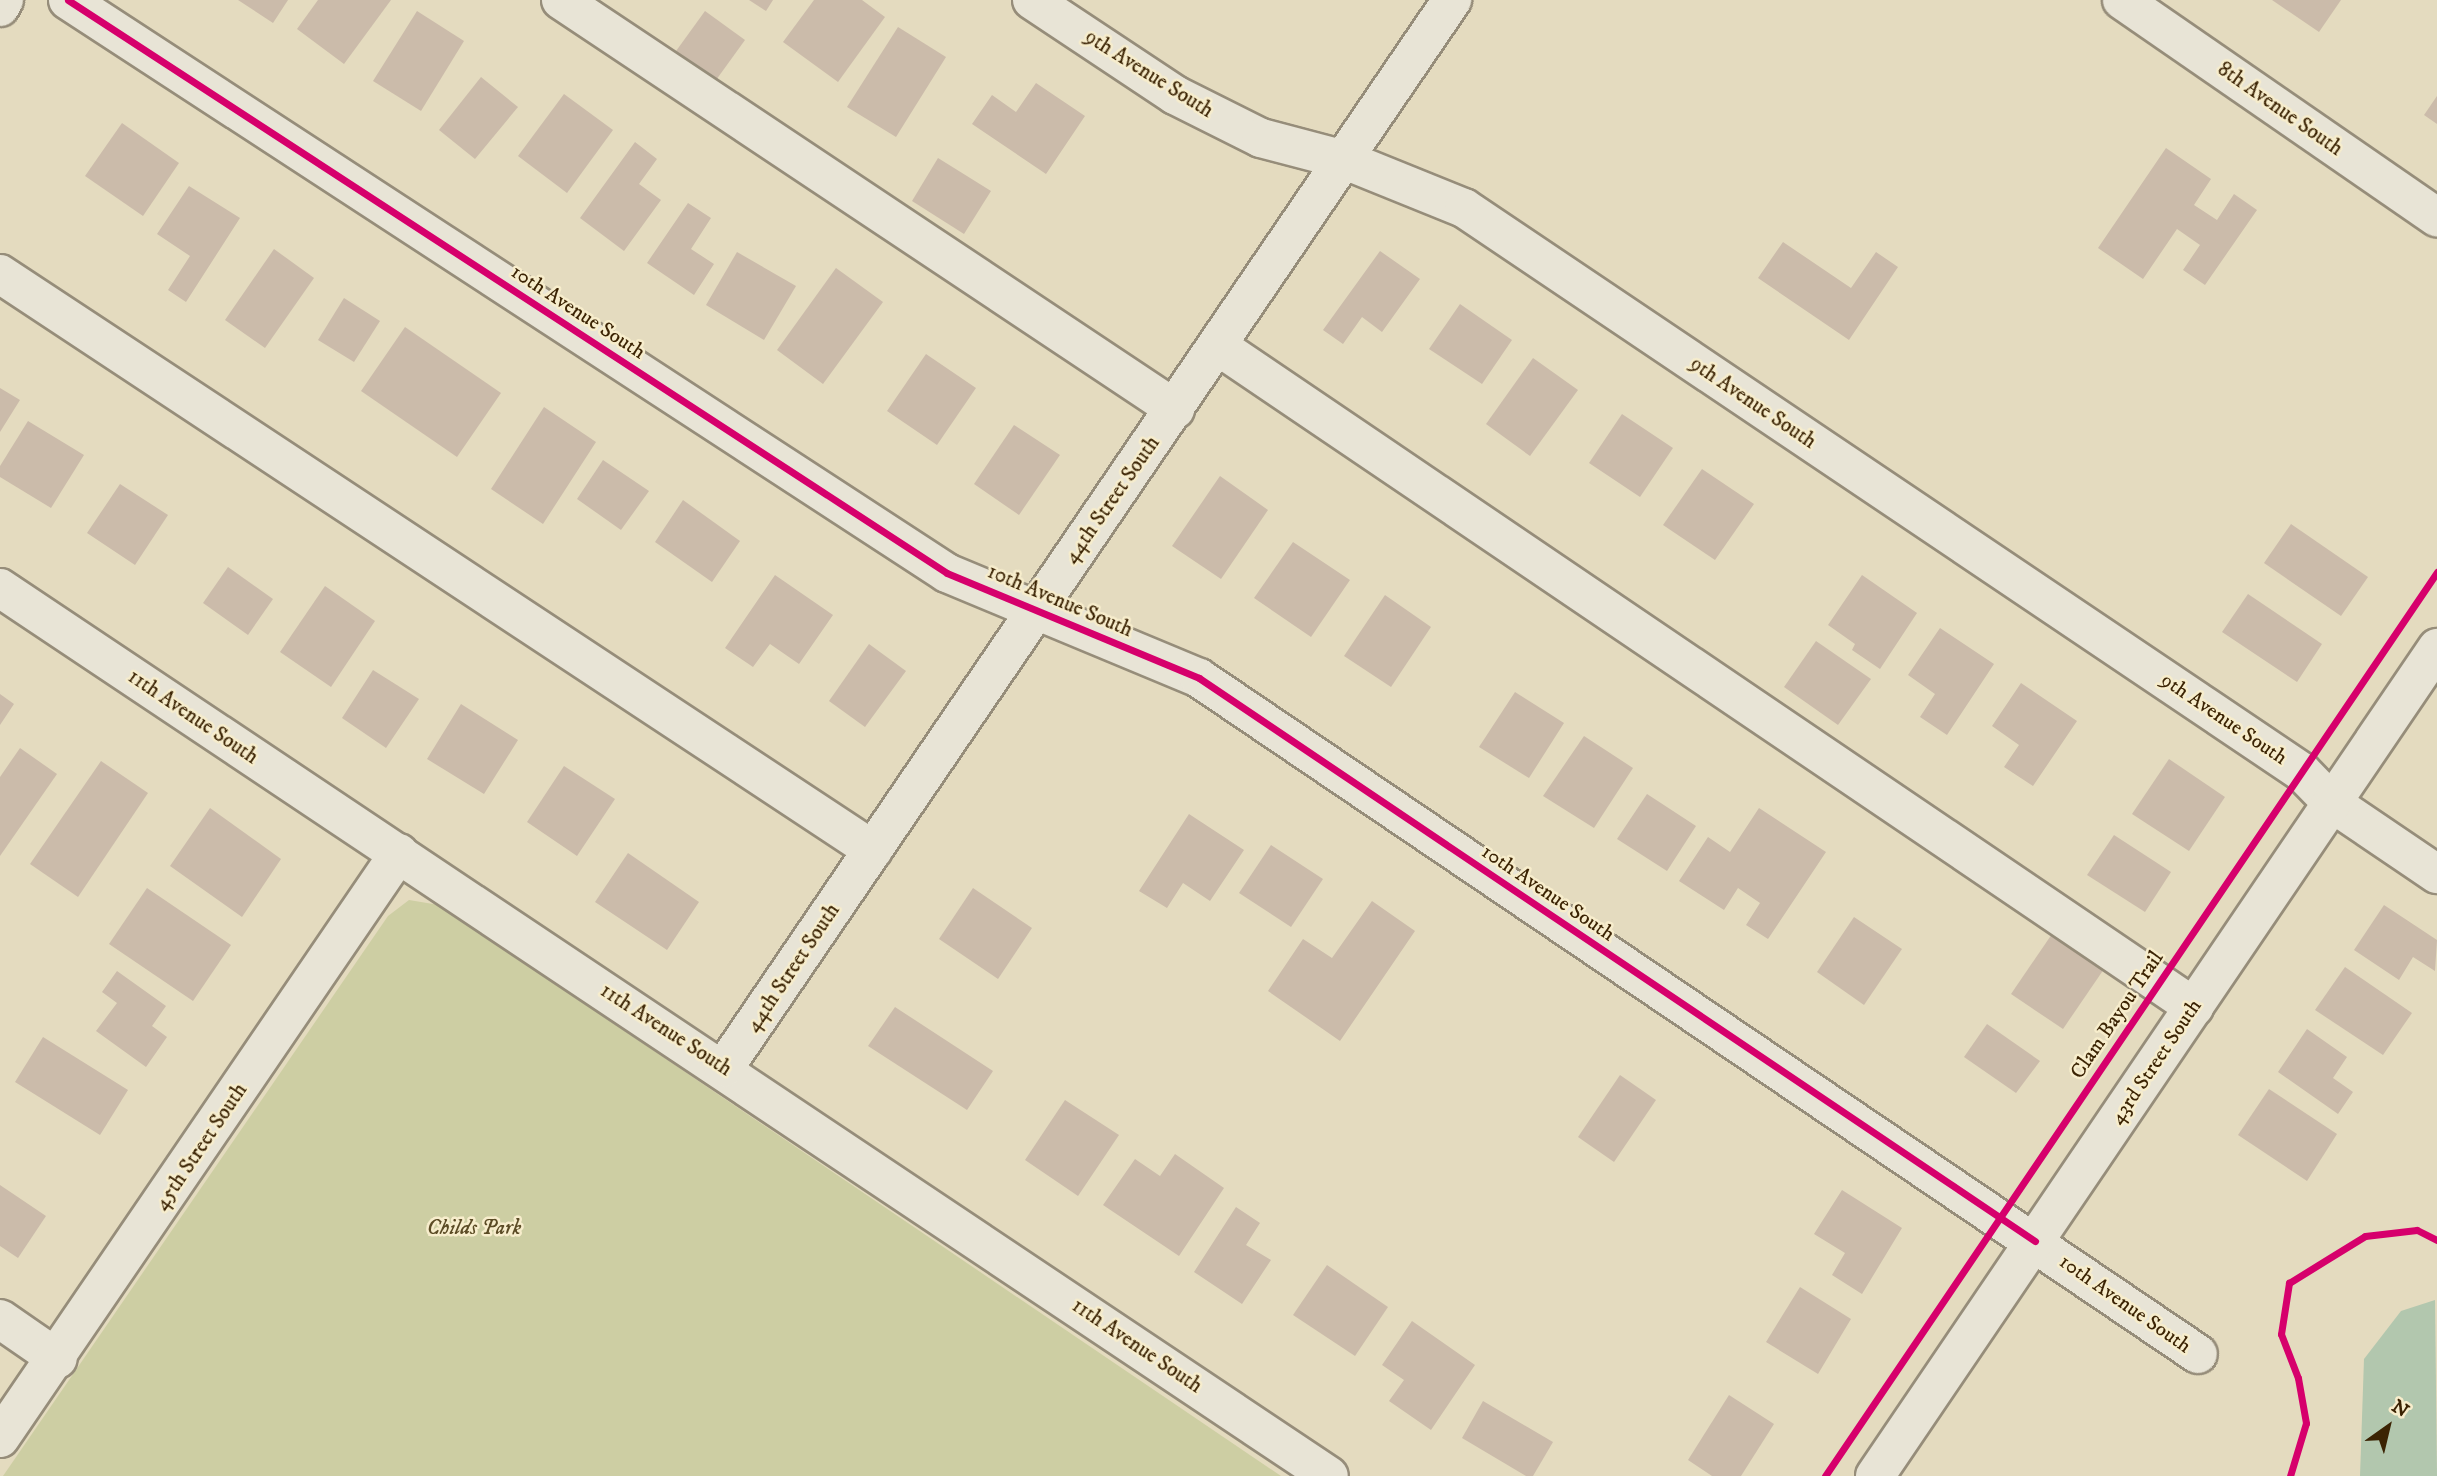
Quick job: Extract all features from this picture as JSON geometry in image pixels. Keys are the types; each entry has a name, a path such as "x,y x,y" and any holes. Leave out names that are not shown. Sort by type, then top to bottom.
{"street":[{"path":"0,7 4,0"},
{"name":"10th Avenue South","path":"68,0 947,573 1199,678 2035,1241 2198,1354"},
{"path":"561,0 1175,409"},
{"name":"9th Avenue South","path":"1032,0 1175,95 1261,138 1345,160 1464,208 2302,772 2332,803 2437,874"},
{"name":"44th Street South","path":"724,1068 1452,0"},
{"name":"8th Avenue South","path":"2122,0 2437,217"},
{"path":"0,274 873,850"},
{"path":"1218,346 2194,1007"},
{"name":"11th Avenue South","path":"0,588 724,1068 1329,1476"},
{"name":"43rd Street South","path":"1875,1476 2437,648"},
{"name":"45th Street South","path":"0,1438 58,1359 399,853"},
{"path":"0,1319 58,1359"}],"green space":[{"name":"Childs Park","path":"409,900 439,905 1281,1476 3,1476 388,916"}],"shaded area":[{"path":"2435,1300 2437,1476 2360,1476 2364,1359 2401,1311"}],"building":[{"path":"238,0 288,0 273,23"},
{"path":"318,0 391,0 344,64 297,29"},
{"path":"749,0 773,0 766,11"},
{"path":"814,0 862,0 885,17 838,82 783,42"},
{"path":"2272,0 2341,0 2319,32"},
{"path":"417,11 464,41 421,111 373,81"},
{"path":"705,11 745,40 711,87 671,58"},
{"path":"898,27 946,57 896,137 847,107"},
{"path":"481,77 518,107 475,159 439,130"},
{"path":"1036,83 1085,116 1046,174 972,124 992,95 1016,112"},
{"path":"564,94 613,130 567,193 518,156"},
{"path":"2437,96 2437,124 2424,115"},
{"path":"122,123 179,163 143,216 85,176"},
{"path":"635,142 657,159 639,184 661,200 624,251 580,218"},
{"path":"2166,148 2211,179 2194,205 2217,220 2234,194 2257,210 2205,285 2183,270 2200,245 2177,229 2143,279 2098,248"},
{"path":"938,158 991,191 964,234 912,201"},
{"path":"189,186 240,218 186,302 168,290 190,256 157,234"},
{"path":"688,203 711,218 691,249 714,264 694,295 647,263"},
{"path":"1783,242 1851,288 1876,252 1898,267 1849,340 1758,278"},
{"path":"274,249 314,278 265,348 225,320"},
{"path":"1380,251 1420,279 1382,332 1362,317 1343,344 1323,330"},
{"path":"737,252 796,286 764,340 706,305"},
{"path":"836,268 883,302 823,384 777,350"},
{"path":"344,298 380,321 354,362 318,340"},
{"path":"1460,304 1512,340 1482,384 1429,349"},
{"path":"405,327 501,393 457,457 361,391"},
{"path":"926,354 976,388 937,445 887,411"},
{"path":"1533,358 1578,390 1530,456 1486,424"},
{"path":"0,388 20,400 0,432"},
{"path":"544,407 596,442 543,524 491,489"},
{"path":"1622,414 1673,448 1640,497 1589,463"},
{"path":"28,421 84,455 51,508 0,477 0,466"},
{"path":"1014,425 1060,455 1019,515 974,484"},
{"path":"603,460 649,491 621,530 577,499"},
{"path":"1702,469 1754,504 1715,560 1663,525"},
{"path":"1220,476 1268,510 1221,579 1172,546"},
{"path":"120,484 168,515 135,565 87,533"},
{"path":"683,500 740,541 712,582 655,542"},
{"path":"2291,524 2368,577 2341,616 2264,563"},
{"path":"1293,542 1350,580 1311,637 1254,598"},
{"path":"228,567 273,599 248,635 203,603"},
{"path":"775,575 833,615 799,664 770,644 753,667 725,648"},
{"path":"1862,575 1917,613 1880,669 1852,650 1855,644 1828,625"},
{"path":"325,586 375,621 331,687 280,652"},
{"path":"2248,594 2322,644 2297,682 2222,632"},
{"path":"1385,595 1431,627 1391,687 1344,656"},
{"path":"1940,628 1994,664 1947,735 1920,717 1935,694 1908,675"},
{"path":"1816,641 1871,679 1838,725 1784,687"},
{"path":"869,644 906,671 865,727 829,701"},
{"path":"373,670 419,699 386,748 342,718"},
{"path":"2021,683 2077,721 2033,786 2004,767 2019,745 1992,726"},
{"path":"1515,692 1564,723 1529,778 1479,747"},
{"path":"0,694 14,704 0,725"},
{"path":"461,704 518,740 484,794 427,759"},
{"path":"1584,736 1633,768 1594,828 1543,796"},
{"path":"20,748 57,774 0,856 0,777"},
{"path":"2169,759 2225,797 2189,851 2132,814"},
{"path":"101,761 148,793 78,897 30,864"},
{"path":"564,766 615,799 577,856 527,822"},
{"path":"1647,794 1696,826 1667,871 1617,839"},
{"path":"210,808 281,859 242,917 170,866"},
{"path":"1759,808 1826,852 1768,939 1746,925 1760,903 1738,888 1724,910 1679,881 1708,837 1730,852"},
{"path":"1189,814 1244,850 1210,901 1183,883 1167,908 1139,891"},
{"path":"2114,835 2171,872 2145,912 2087,875"},
{"path":"1271,845 1323,879 1291,927 1239,893"},
{"path":"628,853 699,902 667,950 595,902"},
{"path":"147,888 231,945 193,1001 109,944"},
{"path":"973,888 1032,928 998,979 939,939"},
{"path":"1372,901 1415,931 1340,1041 1268,991 1303,939 1332,958"},
{"path":"2384,905 2437,940 2435,971 2413,957 2399,980 2354,950"},
{"path":"1854,917 1902,949 1864,1005 1817,972"},
{"path":"2052,934 2104,969 2063,1029 2011,994"},
{"path":"2345,967 2412,1013 2383,1055 2315,1010"},
{"path":"117,971 166,1006 152,1026 167,1037 146,1067 96,1031 117,1003 102,992"},
{"path":"895,1007 993,1071 967,1110 868,1046"},
{"path":"1987,1024 2040,1061 2016,1093 1964,1057"},
{"path":"2307,1029 2347,1057 2333,1078 2353,1092 2338,1114 2278,1072"},
{"path":"43,1037 128,1090 100,1135 15,1082"},
{"path":"1620,1075 1656,1100 1614,1162 1578,1137"},
{"path":"2269,1089 2337,1134 2307,1181 2238,1135"},
{"path":"1065,1100 1119,1135 1078,1196 1025,1160"},
{"path":"1175,1154 1224,1188 1179,1256 1103,1205 1135,1159 1160,1176"},
{"path":"0,1185 46,1216 18,1258 0,1246"},
{"path":"1842,1190 1902,1228 1862,1294 1832,1275 1845,1253 1814,1234"},
{"path":"1236,1207 1260,1223 1246,1245 1271,1260 1242,1304 1194,1272"},
{"path":"1327,1265 1388,1307 1355,1356 1293,1315"},
{"path":"1800,1287 1851,1319 1818,1374 1766,1342"},
{"path":"1412,1321 1475,1365 1431,1430 1389,1401 1404,1380 1382,1365"},
{"path":"1729,1395 1774,1424 1741,1476 1712,1476 1688,1460"},
{"path":"1483,1401 1553,1442 1533,1476 1526,1476 1462,1438"}],"cycle path":[{"path":"68,0 947,573 1199,678 2035,1241"},
{"name":"Clam Bayou Trail","path":"1825,1476 2437,572"},
{"path":"2290,1476 2306,1423 2298,1378 2281,1334 2289,1283 2365,1236 2417,1230 2437,1240"}]}
